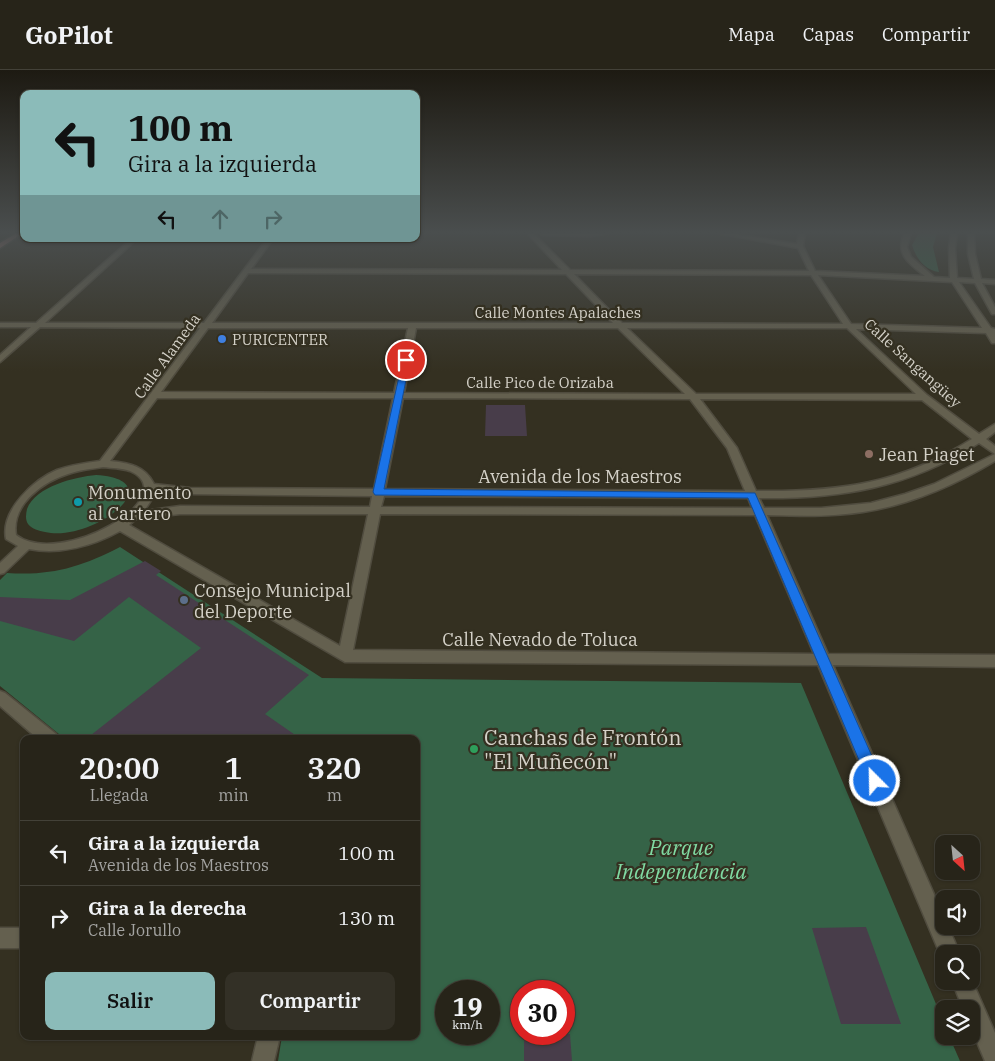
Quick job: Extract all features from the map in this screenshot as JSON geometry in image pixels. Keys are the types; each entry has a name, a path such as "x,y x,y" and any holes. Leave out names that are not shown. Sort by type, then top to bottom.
{"street":[{"path":"0,359 89,279"},
{"name":"Calle Alameda","path":"103,464 240,279"},
{"path":"574,279 692,395 732,448 946,945"},
{"name":"Calle Sangangüey","path":"817,279 849,326 924,397 995,451"},
{"path":"945,279 995,282"},
{"path":"954,280 992,331 995,341"},
{"path":"978,281 995,312"},
{"name":"Calle Montes Apalaches","path":"0,325 849,326 992,331"},
{"path":"345,656 413,325"},
{"name":"Calle Pico de Orizaba","path":"156,395 924,397"},
{"name":"Avenida de los Maestros","path":"149,487 190,491 798,496 853,490 906,475 979,439 995,427"},
{"name":"Avenida de los Maestros","path":"134,516 180,510 821,512 878,506 930,490 979,467 995,457"},
{"path":"121,465 135,470 145,477 149,487 146,501 134,516 121,526 83,542 52,547 26,545 12,538 5,528 5,516 9,503 25,491 62,472 83,466 121,465"},
{"name":"Calle Nevado de Toluca","path":"121,526 345,656 995,661"},
{"path":"0,570 26,545"},
{"path":"0,697 45,735"},
{"path":"0,938 20,938"},
{"path":"966,990 995,1058"},
{"path":"263,1061 268,1040"}],"green space":[{"path":"96,475 118,479 128,488 127,498 118,509 103,520 84,528 64,533 40,531 28,524 26,518 27,509 39,494 57,484"},
{"name":"Parque Independencia","path":"120,547 322,678 801,683 935,1002 935,1045 953,1045 960,1061 278,1061 281,1040 420,1040 420,735 60,735 0,686 0,580 7,573 38,573 79,565"}],"building":[{"path":"486,405 525,405 527,436 485,436"},
{"path":"145,561 161,571 156,575 309,675 265,714 295,735 91,735 201,648 129,597 74,641 0,621 0,597 70,600"},
{"path":"866,927 901,1024 841,1024 812,928"},
{"path":"524,1045 571,1045 572,1061 524,1061"}],"place":[{"name":"PURICENTER","path":"222,339"},
{"name":"Jean Piaget","path":"869,454"},
{"name":"Monumento al Cartero","path":"78,502"},
{"name":"Consejo Municipal del Deporte","path":"184,600"},
{"name":"Canchas de Frontón \"El Muñecón\"","path":"474,749"}],"route":[{"path":"406,360 378,492 752,495 875,781"}]}
